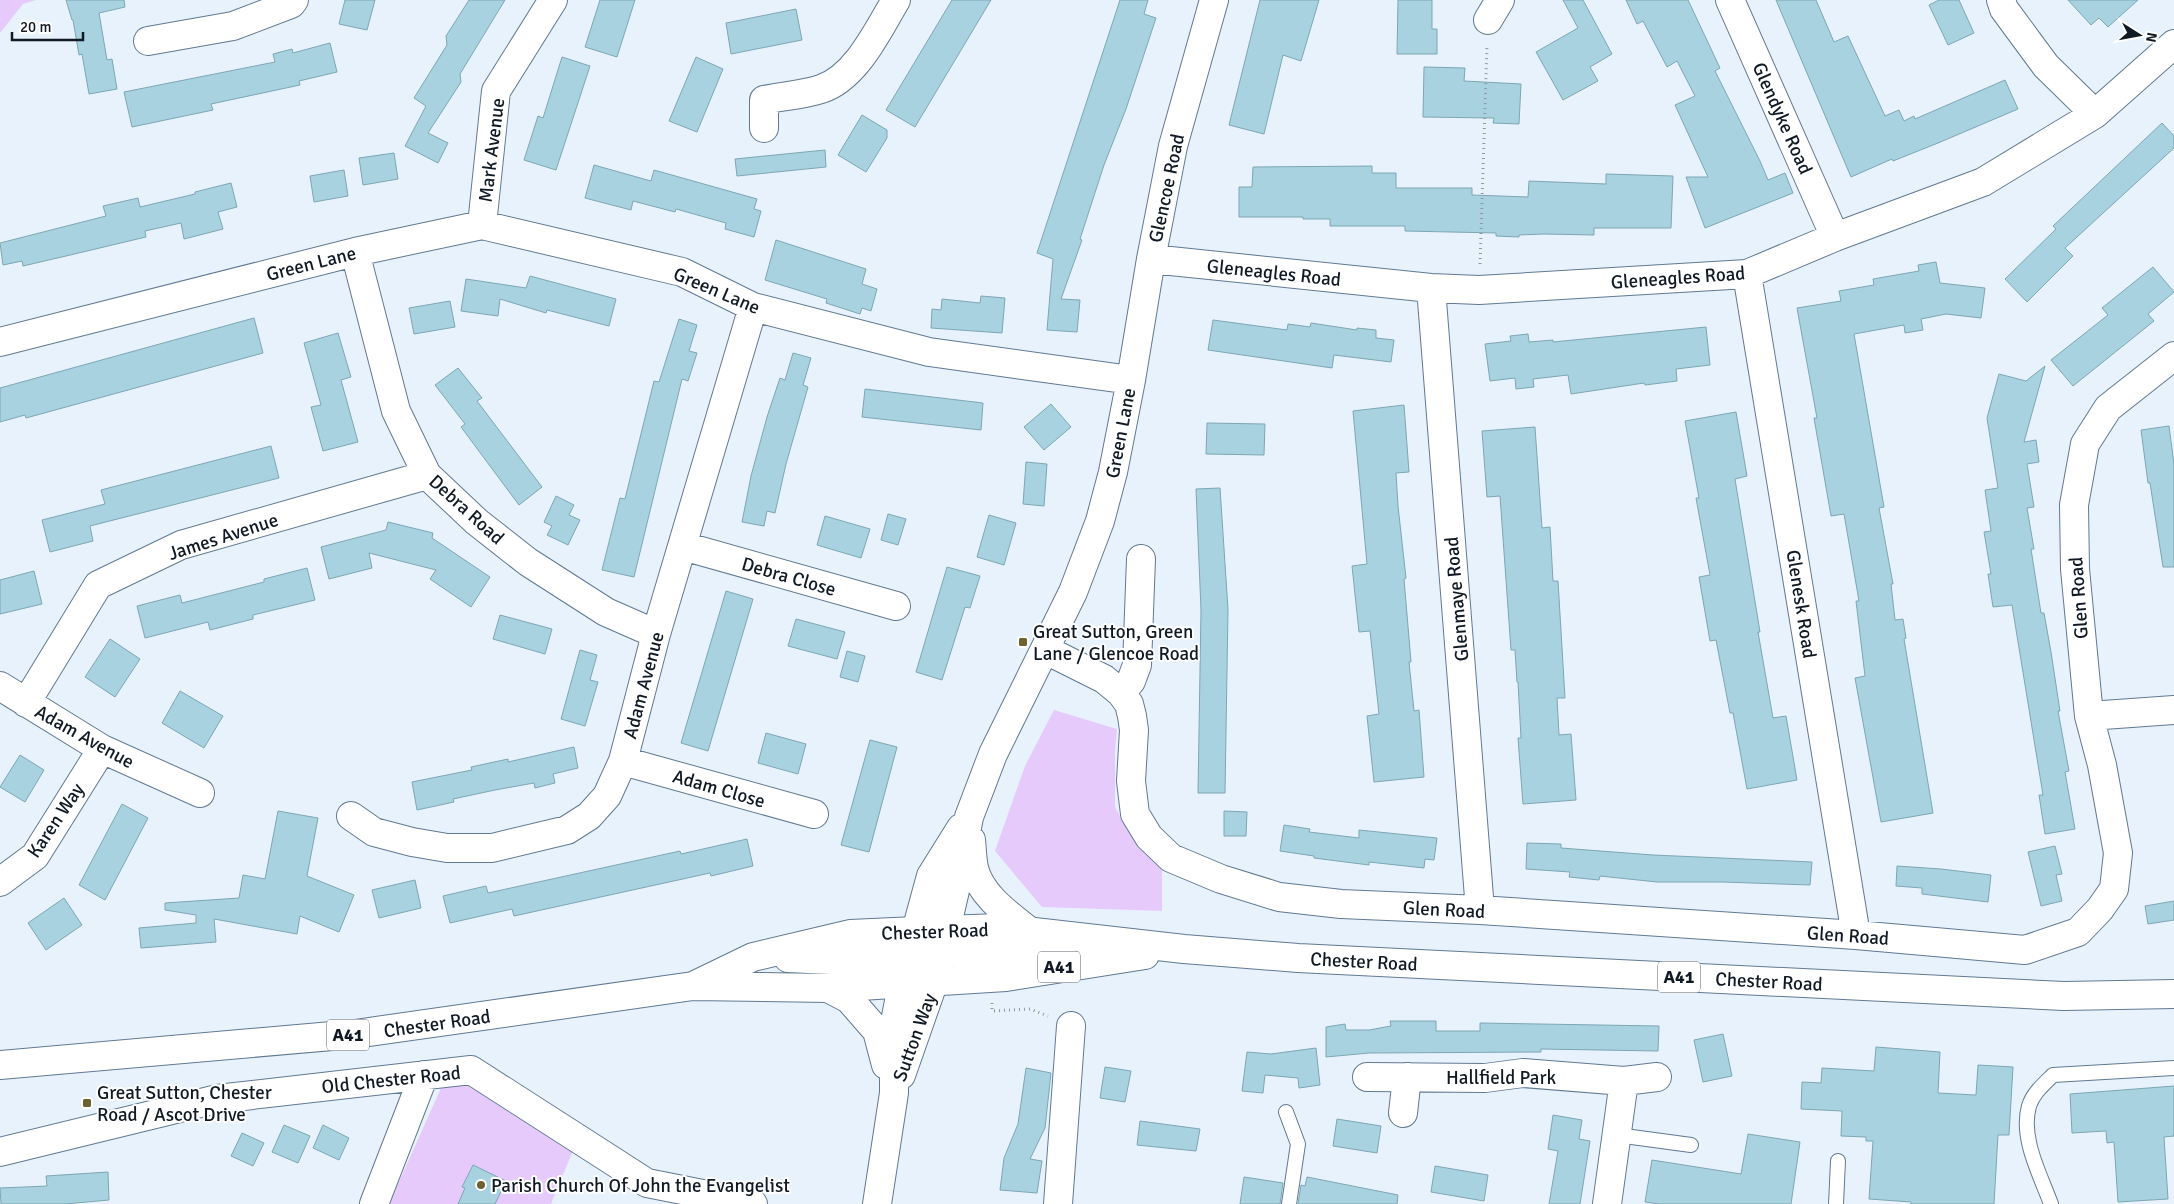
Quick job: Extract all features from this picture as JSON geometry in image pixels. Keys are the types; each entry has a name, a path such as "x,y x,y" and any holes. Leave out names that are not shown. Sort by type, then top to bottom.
{"street":[{"path":"148,41 233,26 291,4 294,0"},
{"name":"Mark Avenue","path":"482,225 496,91 553,0"},
{"path":"764,128 764,100 822,89 846,74 869,46 896,0"},
{"name":"Glencoe Road","path":"1131,380 1151,259 1174,146 1214,0"},
{"name":"Glendyke Road","path":"1730,0 1835,237"},
{"path":"2001,0 2004,9 2046,66 2095,114"},
{"name":"Gleneagles Road","path":"1151,259 1431,288 1479,290 1747,274 1835,237 1983,182 2095,114 2174,44"},
{"name":"Green Lane","path":"0,342 355,252 482,225 682,272 753,307 929,352 1131,380 1113,472 1100,521 1073,592 1046,650 1016,705 997,746 969,816 934,981"},
{"name":"Debra Road","path":"355,252 396,411 427,475 477,522 528,562 606,612 656,634"},
{"name":"Glenesk Road","path":"1747,274 1856,935"},
{"name":"Glenmaye Road","path":"1431,288 1480,910"},
{"name":"Adam Avenue","path":"351,816 374,832 412,842 447,848 492,848 567,830 588,816 607,796 623,761 656,634 753,307"},
{"name":"Glen Road","path":"1121,693 1129,704 1134,730 1131,781 1135,814 1149,837 1171,858 1221,879 1279,897 1341,904 1480,910 1856,935 2025,950 2078,932 2100,909 2114,889 2118,853 2102,765 2089,716 2076,578 2074,506 2085,444 2108,408 2174,356"},
{"name":"James Avenue","path":"26,703 98,584 181,545 427,475"},
{"name":"Debra Close","path":"683,546 896,606"},
{"path":"1046,650 1104,679 1121,693 1131,681 1137,665 1141,559"},
{"name":"Adam Avenue","path":"0,686 102,750 200,793"},
{"path":"2089,716 2174,710"},
{"name":"Karen Way","path":"0,882 35,856 102,750"},
{"name":"Adam Close","path":"623,761 814,814"},
{"name":"Green Lane","path":"916,931 931,876 969,816"},
{"name":"Green Lane","path":"969,816 974,868 980,883 1000,907 1029,931"},
{"name":"Chester Road","path":"694,986 753,957 850,934 916,931 944,941 1000,928 1184,949 1298,958 2064,996 2174,994"},
{"name":"Sutton Way","path":"877,1204 894,1093 894,1027 908,956 916,931"},
{"name":"A41","path":"944,941 1003,953 1113,960"},
{"name":"Chester Road","path":"0,1064 355,1034 694,986 828,988 991,978 1184,949"},
{"path":"908,956 934,981"},
{"name":"A41","path":"753,957 853,961 908,956"},
{"name":"Sutton Way","path":"894,1093 934,981"},
{"name":"Sutton Way","path":"828,988 849,999 877,1031 894,1093"},
{"path":"1058,1204 1071,1026"},
{"name":"Old Chester Road","path":"0,1152 217,1099 472,1070 645,1193 754,1204"},
{"name":"Hallfield Park","path":"1367,1077 1485,1078 1523,1073 1624,1081 1657,1078"},
{"path":"374,1204 424,1075"},
{"path":"1403,1113 1407,1077"},
{"path":"1607,1204 1624,1081"}],"lane":[{"path":"2050,1204 2026,1135 2029,1106 2038,1090 2053,1075 2174,1068"},
{"path":"1286,1112 1298,1144 1289,1204"},
{"path":"1617,1135 1691,1145"},
{"path":"1836,1204 1838,1162"}],"path":[{"path":"1479,290 1494,10"},
{"path":"991,978 992,1010 1030,1009 1071,1026"}],"shaded area":[{"path":"0,0 36,0 23,4 0,33"},
{"path":"1054,710 1117,729 1115,807 1133,839 1162,865 1162,911 1042,907 995,851 1025,766"},
{"path":"461,1082 574,1148 551,1204 389,1204 442,1086"}],"building":[{"path":"66,0 124,0 125,7 99,13 107,60 112,59 117,89 89,94 82,54 79,55 73,20"},
{"path":"345,0 375,0 367,30 339,24"},
{"path":"469,0 505,0 460,74 461,82 428,133 448,143 438,163 405,146 426,106 414,98 447,45 446,36"},
{"path":"600,0 635,0 617,57 585,47"},
{"path":"952,0 991,0 915,127 886,110"},
{"path":"1120,0 1148,0 1144,14 1156,18 1126,109 1104,165 1080,239 1082,240 1061,299 1080,300 1077,332 1047,330 1053,259 1037,253"},
{"path":"1260,0 1319,0 1301,61 1283,55 1264,134 1229,125"},
{"path":"1398,0 1432,0 1432,29 1437,29 1437,54 1397,54"},
{"path":"1563,0 1583,0 1612,54 1590,67 1598,81 1563,100 1536,52 1578,28"},
{"path":"1626,0 1688,0 1720,68 1715,71 1768,180 1785,173 1793,193 1705,228 1686,177 1708,177 1675,105 1695,96 1677,61 1667,67 1643,21 1637,24"},
{"path":"1776,0 1816,0 1834,42 1848,36 1885,116 1899,110 1904,121 1914,116 1915,119 2005,80 2018,109 1851,177"},
{"path":"1939,0 1959,0 1974,33 1948,45 1929,5"},
{"path":"2068,0 2138,0 2108,27 2099,18 2091,25"},
{"path":"796,9 802,40 731,54 726,23"},
{"path":"330,43 337,72 299,81 300,85 211,104 213,110 132,127 124,92 275,62 273,54 292,49 293,53"},
{"path":"562,57 590,66 556,170 524,160 538,116 543,118"},
{"path":"696,57 723,69 697,132 669,121"},
{"path":"1424,67 1465,68 1464,81 1521,84 1519,124 1493,123 1494,118 1423,117"},
{"path":"862,115 887,130 887,138 866,172 838,155"},
{"path":"2162,123 2174,136 2174,148 2065,248 2073,256 2027,302 2005,279 2056,229 2053,226"},
{"path":"825,150 826,167 737,176 735,159"},
{"path":"394,153 398,179 363,185 359,158"},
{"path":"594,165 651,181 654,170 757,199 754,209 761,211 754,237 725,229 726,223 676,209 675,212 633,201 631,210 585,198"},
{"path":"1372,166 1372,173 1396,173 1396,188 1472,188 1472,195 1528,197 1529,181 1606,184 1606,174 1673,176 1671,228 1594,228 1594,235 1544,234 1519,235 1519,237 1496,236 1496,233 1405,231 1405,226 1330,226 1330,219 1303,219 1303,217 1239,217 1239,187 1252,187 1253,167"},
{"path":"344,170 348,196 314,202 310,176"},
{"path":"231,183 237,207 218,212 223,229 184,239 181,223 145,231 146,237 66,256 23,266 22,261 3,265 0,243 106,216 103,206 138,198 140,207"},
{"path":"776,240 866,269 862,284 877,289 871,311 862,308 860,314 826,303 827,299 765,280"},
{"path":"1936,262 1940,283 1985,288 1981,318 1946,314 1921,319 1923,330 1905,333 1904,325 1854,334 1884,507 1879,508 1893,584 1891,584 1895,620 1903,619 1906,638 1904,639 1933,813 1881,822 1855,678 1865,676 1856,601 1859,601 1844,514 1831,516 1814,418 1817,418 1797,308 1841,301 1839,291 1874,285 1873,279 1919,271 1918,265"},
{"path":"2153,267 2174,292 2148,314 2154,321 2073,386 2051,360 2108,315 2102,308"},
{"path":"530,276 616,299 609,326 547,310 546,313 500,299 498,316 461,311 466,279 526,288"},
{"path":"981,296 1005,298 1002,333 931,328 932,309 941,310 942,299 980,303"},
{"path":"450,301 455,327 414,334 409,308"},
{"path":"254,318 263,353 26,418 25,415 0,422 0,388"},
{"path":"679,319 697,325 689,351 697,353 688,381 682,379 634,577 602,570 620,498 625,499 654,381 659,382"},
{"path":"1213,320 1287,330 1288,324 1310,327 1311,323 1357,330 1357,328 1376,330 1376,338 1394,340 1391,362 1334,355 1332,368 1208,350"},
{"path":"1706,327 1710,365 1676,369 1677,381 1645,385 1644,383 1571,394 1568,375 1533,379 1534,387 1516,389 1515,378 1490,381 1485,344 1511,341 1510,336 1528,334 1529,342 1553,340 1553,342"},
{"path":"338,333 351,377 341,380 358,442 323,451 311,407 321,405 304,343"},
{"path":"793,353 811,358 803,385 808,387 786,464 775,513 767,511 764,526 742,522 751,476 767,417 780,378 785,380"},
{"path":"2045,366 2024,442 2036,440 2039,462 2027,464 2034,507 2027,508 2034,549 2031,549 2041,613 2044,613 2051,652 2060,711 2058,711 2069,771 2065,772 2075,829 2045,834 2039,795 2043,795 2012,605 1993,607 1988,574 1991,574 1984,532 1991,531 1985,490 1998,488 1987,418 1999,374 2026,381"},
{"path":"458,368 482,398 477,401 542,487 519,505 461,427 465,424 435,385"},
{"path":"865,389 983,403 981,430 862,417"},
{"path":"1051,404 1071,427 1044,450 1024,427"},
{"path":"1404,405 1409,472 1396,473 1406,578 1404,579 1411,662 1409,662 1414,711 1419,710 1424,777 1374,782 1367,716 1379,714 1370,631 1359,632 1352,566 1367,564 1353,411"},
{"path":"1736,412 1747,476 1735,479 1760,632 1758,632 1773,718 1786,716 1797,780 1747,789 1733,713 1730,713 1716,640 1710,641 1699,577 1710,575 1685,421"},
{"path":"1207,423 1265,424 1264,455 1206,454"},
{"path":"2169,426 2174,464 2174,567 2163,567 2141,430"},
{"path":"1535,427 1542,528 1550,527 1553,581 1558,581 1565,698 1557,698 1559,735 1571,734 1576,800 1523,804 1518,738 1521,738 1518,682 1515,650 1511,650 1500,496 1487,497 1482,431"},
{"path":"271,446 279,478 90,526 93,541 50,552 42,520 105,504 101,490"},
{"path":"1026,462 1047,464 1044,506 1023,504"},
{"path":"1220,488 1228,609 1225,793 1198,793 1201,610 1196,489"},
{"path":"556,496 574,505 569,515 580,520 568,545 547,535 552,526 544,522"},
{"path":"888,514 906,519 898,545 881,540"},
{"path":"989,515 1016,523 1004,565 977,557"},
{"path":"825,516 870,529 861,558 817,545"},
{"path":"388,522 433,533 432,538 490,577 471,607 430,579 436,570 369,553 372,568 329,579 321,547 386,530"},
{"path":"947,567 980,576 970,608 965,607 942,680 916,672"},
{"path":"307,568 315,600 253,615 253,619 210,630 208,622 145,638 137,606 180,595 182,603 264,582 264,579"},
{"path":"34,571 42,604 0,614 0,580"},
{"path":"726,591 753,599 708,751 681,743"},
{"path":"500,615 552,629 545,654 493,639"},
{"path":"796,619 845,632 837,659 788,646"},
{"path":"110,639 140,659 115,697 85,677"},
{"path":"580,650 597,655 590,680 598,682 585,726 561,719"},
{"path":"847,651 865,656 858,682 840,677"},
{"path":"180,691 223,716 204,748 162,723"},
{"path":"766,733 806,744 798,774 758,763"},
{"path":"870,740 897,747 869,852 841,845"},
{"path":"574,747 578,768 553,774 555,783 535,788 534,783 495,790 453,799 454,802 417,810 412,782 472,770 471,767 508,759 508,762"},
{"path":"20,755 44,770 25,802 0,787"},
{"path":"122,804 148,818 105,900 79,885"},
{"path":"278,811 318,818 307,876 354,895 339,932 300,916 297,934 214,919 216,942 141,948 139,928 196,923 196,915 165,910 165,903 239,898 243,875 265,879"},
{"path":"1224,811 1247,812 1246,836 1224,836"},
{"path":"1284,825 1310,829 1309,832 1359,838 1359,830 1437,838 1434,860 1425,859 1424,868 1369,862 1369,865 1314,858 1314,856 1280,851"},
{"path":"747,839 753,866 711,876 710,873 514,916 512,909 450,923 443,896 486,886 488,893 680,851 681,854"},
{"path":"1527,843 1561,844 1561,848 1653,855 1812,862 1810,885 1657,882 1600,876 1599,880 1569,877 1570,872 1526,869"},
{"path":"2055,846 2062,874 2056,875 2062,901 2041,906 2028,852"},
{"path":"1897,866 1991,875 1988,902 1922,894 1922,888 1896,886"},
{"path":"415,880 421,908 379,918 372,890"},
{"path":"64,898 82,925 46,950 28,923"},
{"path":"2174,901 2174,920 2148,924 2145,906"},
{"path":"1390,1021 1436,1021 1436,1031 1480,1031 1480,1023 1659,1026 1658,1051 1541,1049 1541,1052 1369,1053 1326,1057 1326,1027 1345,1024 1346,1030 1369,1030 1391,1026"},
{"path":"1723,1034 1732,1076 1703,1082 1694,1040"},
{"path":"1876,1047 1940,1052 1938,1093 1976,1095 1978,1065 2013,1067 2009,1135 1998,1135 1994,1204 1911,1204 1911,1202 1869,1199 1873,1141 1866,1141 1866,1137 1841,1136 1842,1111 1801,1109 1802,1082 1821,1083 1822,1068 1874,1071"},
{"path":"1316,1048 1320,1085 1299,1088 1298,1078 1265,1075 1263,1093 1242,1091 1247,1052 1271,1054"},
{"path":"1105,1067 1131,1071 1125,1102 1100,1098"},
{"path":"1026,1068 1051,1073 1045,1128 1030,1159 1042,1161 1037,1193 1000,1190 1004,1158 1018,1124"},
{"path":"2174,1086 2174,1136 2164,1137 2168,1199 2118,1202 2114,1142 2107,1143 2106,1131 2072,1133 2070,1094"},
{"path":"1553,1115 1582,1120 1579,1139 1590,1141 1580,1204 1549,1204 1558,1151 1548,1149"},
{"path":"1337,1119 1381,1126 1377,1153 1333,1146"},
{"path":"1140,1121 1200,1129 1196,1151 1137,1145"},
{"path":"284,1125 310,1136 298,1163 272,1152"},
{"path":"323,1125 349,1138 339,1160 313,1148"},
{"path":"242,1133 264,1143 253,1166 231,1156"},
{"path":"1748,1134 1800,1142 1791,1204 1659,1204 1645,1202 1652,1160 1741,1174"},
{"name":"Parish Church Of John the Evangelist","path":"473,1165 506,1181 495,1204 458,1204 465,1188 462,1187"},
{"path":"1435,1166 1488,1175 1484,1201 1431,1192"},
{"path":"108,1172 109,1200 65,1204 1,1204 0,1188 47,1186 46,1176"},
{"path":"1244,1177 1283,1183 1280,1204 1240,1204"},
{"path":"1307,1177 1398,1195 1397,1204 1298,1204 1301,1185 1305,1186"}],"place":[{"name":"Great Sutton, Green Lane / Glencoe Road","path":"1023,642"},
{"name":"Great Sutton, Chester Road / Ascot Drive","path":"87,1103"},
{"name":"Parish Church Of John the Evangelist","path":"481,1185"}]}
